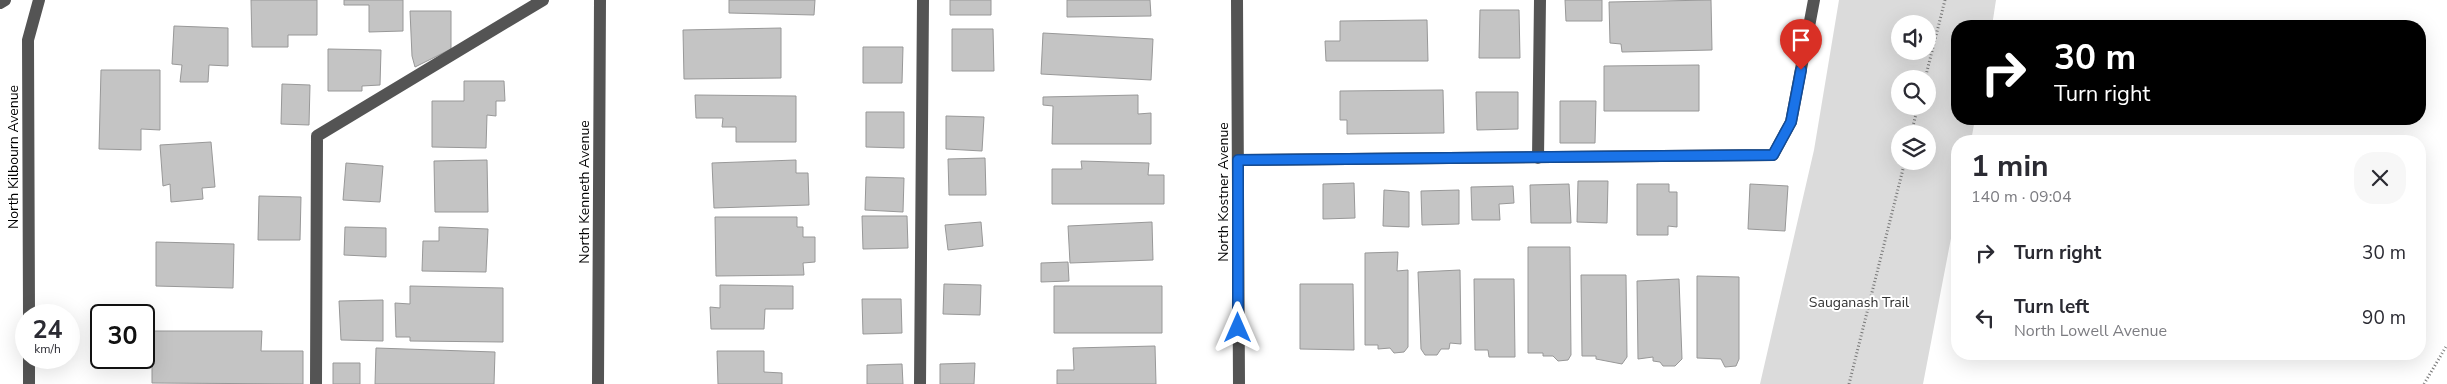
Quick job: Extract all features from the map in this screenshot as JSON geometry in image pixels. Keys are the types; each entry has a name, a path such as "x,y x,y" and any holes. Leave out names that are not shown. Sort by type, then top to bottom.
{"street":[{"path":"0,3 5,0"},
{"name":"North Kilbourn Avenue","path":"29,304 28,40 39,0"},
{"path":"316,384 317,136 543,0"},
{"name":"North Kenneth Avenue","path":"598,384 600,0"},
{"path":"920,384 922,0"},
{"name":"North Kostner Avenue","path":"1237,0 1239,384"},
{"path":"1538,158 1540,0"},
{"path":"1238,160 1773,155 1791,122 1814,0"},
{"path":"29,369 29,384"}],"path":[{"path":"1927,70 1945,0"},
{"path":"1849,384 1903,170"},
{"path":"2424,384 2447,345"}],"green space":[{"name":"Sauganash Trail","path":"1839,0 1996,0 1993,20 1951,20 1951,125 1974,125 1972,135 1951,135 1951,238 1923,384 1760,384 1814,150"}],"building":[{"path":"251,0 317,0 317,35 288,35 288,47 252,47"},
{"path":"344,0 403,0 403,31 369,32 369,5 344,5"},
{"path":"729,0 815,0 814,15 729,13"},
{"path":"950,0 991,0 991,15 950,15"},
{"path":"1067,0 1150,0 1151,16 1067,17"},
{"path":"1565,0 1602,0 1602,21 1566,21"},
{"path":"1711,0 1712,50 1622,52 1621,44 1610,43 1609,2"},
{"path":"1480,10 1519,10 1520,58 1479,58"},
{"path":"410,11 451,11 451,49 415,67 412,56"},
{"path":"1427,20 1428,61 1326,61 1325,41 1340,41 1340,21"},
{"path":"174,26 228,28 228,66 209,65 208,82 180,82 182,65 172,64"},
{"path":"781,28 781,78 684,79 683,30"},
{"path":"952,29 993,29 994,71 952,71"},
{"path":"1043,33 1153,39 1151,80 1041,74"},
{"path":"863,47 903,47 902,83 863,83"},
{"path":"328,49 381,50 380,85 362,86 362,91 328,91"},
{"path":"1699,65 1699,111 1604,111 1604,66"},
{"path":"101,70 160,70 160,130 141,129 141,150 99,149"},
{"path":"464,81 504,81 505,101 496,101 496,116 487,115 486,148 432,147 432,101 464,101"},
{"path":"282,84 310,85 309,125 281,124"},
{"path":"1443,90 1444,133 1347,134 1347,120 1340,120 1340,91"},
{"path":"1476,92 1518,92 1518,129 1477,130"},
{"path":"695,95 796,96 796,142 736,142 736,127 722,127 723,118 696,118"},
{"path":"1138,95 1138,114 1151,113 1151,144 1052,144 1053,106 1043,105 1043,97"},
{"path":"1560,101 1596,101 1595,143 1560,143"},
{"path":"866,112 904,112 904,148 866,147"},
{"path":"946,116 984,117 982,151 946,149"},
{"path":"211,142 215,187 202,188 203,199 171,202 170,184 163,186 160,145"},
{"path":"985,158 986,195 949,195 948,159"},
{"path":"487,160 488,212 435,212 434,161"},
{"path":"796,160 796,173 808,173 809,205 714,208 712,163"},
{"path":"1081,161 1149,163 1148,175 1164,175 1164,204 1052,204 1052,169 1082,169"},
{"path":"346,163 383,166 380,202 343,200"},
{"path":"866,177 904,178 903,212 865,210"},
{"path":"1578,181 1608,181 1607,223 1577,222"},
{"path":"1354,183 1355,218 1323,219 1323,184"},
{"path":"1569,184 1571,223 1531,223 1530,185"},
{"path":"1637,184 1669,184 1669,192 1677,192 1677,227 1668,226 1668,235 1637,235"},
{"path":"1750,184 1788,186 1785,231 1748,229"},
{"path":"1513,186 1514,203 1499,204 1500,220 1472,220 1471,187"},
{"path":"1384,190 1409,192 1409,227 1383,226"},
{"path":"1459,190 1459,224 1422,225 1421,191"},
{"path":"259,196 301,197 300,240 258,240"},
{"path":"862,216 907,216 908,248 863,249"},
{"path":"715,217 797,217 797,227 803,227 803,237 815,237 815,262 803,263 804,275 716,276"},
{"path":"981,222 983,246 948,250 945,225"},
{"path":"1152,222 1153,260 1070,263 1068,226"},
{"path":"345,227 386,228 386,257 344,255"},
{"path":"439,227 488,229 486,272 422,271 423,241 439,241"},
{"path":"156,242 234,244 233,288 156,286"},
{"path":"1528,247 1570,247 1571,355 1568,360 1558,361 1553,356 1543,356 1543,353 1528,353"},
{"path":"1398,252 1397,271 1408,270 1408,347 1404,352 1394,353 1390,348 1378,349 1378,345 1365,345 1365,253"},
{"path":"1068,262 1069,281 1041,282 1041,263"},
{"path":"1460,270 1461,344 1450,343 1449,349 1441,349 1437,355 1425,355 1421,349 1418,272"},
{"path":"1581,275 1626,275 1627,357 1622,364 1596,359 1596,356 1582,356"},
{"path":"1697,276 1739,277 1739,359 1736,366 1725,367 1721,359 1697,358"},
{"path":"1474,279 1514,279 1515,357 1489,357 1488,350 1475,350"},
{"path":"1679,279 1682,359 1675,366 1663,366 1660,362 1653,361 1653,357 1638,359 1637,281"},
{"path":"944,284 981,285 980,315 943,314"},
{"path":"1300,284 1353,284 1354,350 1300,349"},
{"path":"720,285 793,286 793,309 765,309 764,329 711,329 710,307 720,308"},
{"path":"410,286 503,288 503,342 410,341 410,337 396,337 395,303 410,304"},
{"path":"1054,286 1162,286 1162,333 1054,333"},
{"path":"862,299 901,299 902,333 863,334"},
{"path":"383,300 383,341 341,340 339,301"},
{"path":"155,331 262,331 261,351 303,351 303,384 152,383 152,369 155,369"},
{"path":"1155,346 1156,384 1057,384 1057,370 1074,370 1073,348"},
{"path":"376,348 495,352 494,384 375,384"},
{"path":"717,351 764,351 764,372 782,373 782,384 718,384"},
{"path":"333,363 360,363 360,384 333,384"},
{"path":"975,363 974,384 940,384 940,364"},
{"path":"902,364 903,384 867,384 867,365"}],"route":[{"path":"1238,328 1238,160 1773,155 1791,122 1801,70"}]}
